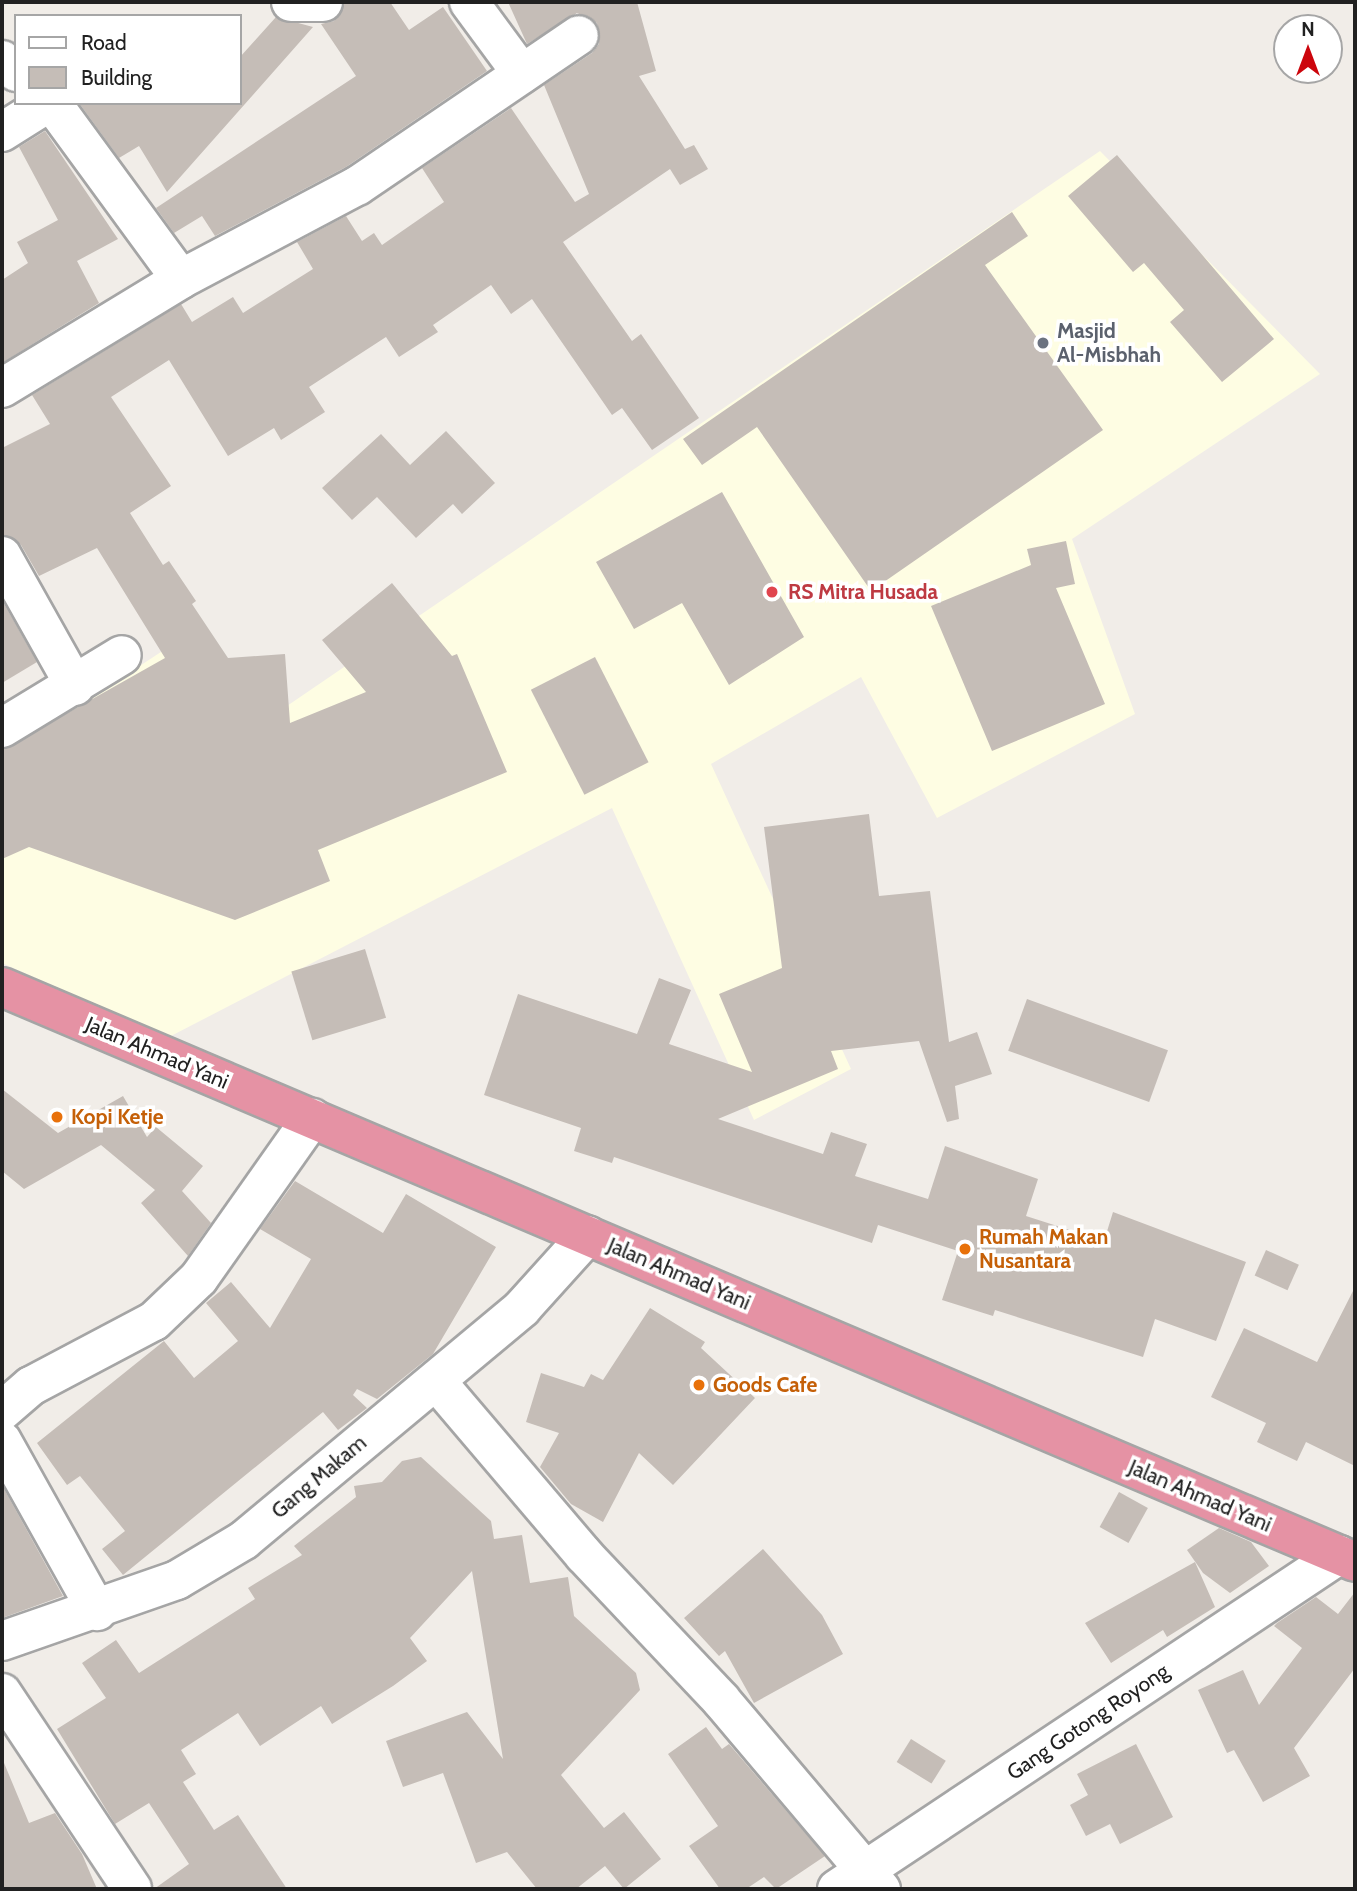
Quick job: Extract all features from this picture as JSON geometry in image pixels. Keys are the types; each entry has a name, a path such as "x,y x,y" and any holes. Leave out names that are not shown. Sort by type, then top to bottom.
{"highway":[{"name":"Jalan Ahmad Yani","path":"2,987 1347,1559"}],"street":[{"path":"291,2 323,2"},
{"path":"469,2 522,74"},
{"path":"2,387 181,279 357,186 579,35"},
{"path":"2,132 47,105"},
{"path":"51,105 181,279"},
{"path":"2,556 75,686"},
{"path":"2,729 122,655"},
{"path":"2,1411 31,1386 154,1321 199,1278 312,1118"},
{"name":"Gang Makam","path":"2,1641 97,1611 177,1580 244,1540 522,1308 588,1236"},
{"path":"436,1381 861,1883"},
{"path":"2,1440 97,1611"},
{"name":"Gang Gotong Royong","path":"861,1883 1347,1559"},
{"path":"2,1693 132,1889"}],"shaded area":[{"name":"RS Mitra Husada","path":"1100,151 1320,374 1072,539 1135,714 937,818 861,677 711,764 851,1069 754,1120 612,808 169,1037 2,963 2,757 173,644 249,732"}],"building":[{"path":"345,2 390,2 409,30 443,7 487,71 346,167 215,236 202,216 174,233 156,208 356,76 321,24 334,21"},
{"path":"508,2 637,2 656,71 639,76 685,149 694,145 708,169 680,185 670,169 563,242 632,341 641,334 699,418 652,450 622,408 612,415 532,299 511,314 491,285 433,325 438,332 399,357 386,337 309,387 325,412 281,440 274,428 228,456 169,360 111,397 171,486 130,513 163,565 169,561 196,601 192,604 228,658 285,654 290,723 366,692 322,640 392,583 452,656 457,654 507,772 318,850 330,881 235,920 29,847 2,859 2,750 165,658 97,548 39,576 21,545 2,534 2,448 50,424 32,395 181,304 192,322 233,297 243,313 313,269 297,242 346,216 362,241 374,233 382,245 444,202 422,168 511,108 575,202 589,194 544,85 592,53 599,44 597,23 577,13 527,44"},
{"path":"276,17 313,27 167,192 139,146 119,158 80,105 242,105 242,55"},
{"path":"45,131 118,239 77,261 99,303 2,363 2,280 28,263 17,242 58,220 19,147"},
{"path":"1117,155 1274,339 1222,382 1170,322 1184,310 1144,263 1133,272 1068,196"},
{"path":"1012,212 1028,236 985,265 1103,430 871,591 757,427 702,465 683,439"},
{"path":"446,431 495,483 462,514 453,504 416,538 377,497 352,520 322,488 381,434 410,465"},
{"path":"722,492 804,637 729,685 682,603 634,629 596,562"},
{"path":"1066,541 1075,584 1056,588 1105,704 992,751 931,606 1031,565 1027,549"},
{"path":"2,600 37,662 2,683"},
{"path":"595,657 649,762 584,795 531,690"},
{"path":"869,814 879,896 930,891 949,1042 977,1032 992,1074 955,1086 959,1119 947,1122 919,1041 831,1051 838,1069 718,1119 823,1154 831,1132 867,1144 855,1176 928,1199 945,1146 1038,1179 1026,1216 1104,1241 1113,1212 1246,1262 1216,1341 1155,1319 1143,1357 995,1310 993,1316 942,1300 958,1251 878,1225 872,1243 614,1157 612,1163 574,1151 581,1128 484,1095 518,994 637,1034 659,978 691,990 669,1044 752,1072 719,994 782,968 764,827"},
{"path":"365,949 386,1018 312,1040 291,972"},
{"path":"1027,999 1168,1050 1149,1102 1008,1051"},
{"path":"2,1089 58,1133 123,1096 147,1137 156,1127 203,1166 182,1191 211,1223 188,1256 141,1203 155,1190 101,1145 24,1189 2,1171"},
{"path":"295,1181 383,1233 406,1194 496,1247 433,1354 377,1399 357,1389 353,1395 367,1408 338,1430 323,1412 123,1575 102,1549 125,1531 80,1476 67,1485 37,1443 164,1341 194,1378 238,1341 206,1303 231,1282 270,1328 311,1259 260,1229"},
{"path":"1266,1250 1299,1265 1287,1290 1255,1276"},
{"path":"1355,1287 1355,1466 1306,1442 1297,1461 1257,1442 1266,1423 1211,1397 1244,1328 1317,1362"},
{"path":"650,1308 705,1342 701,1348 755,1398 673,1485 639,1453 603,1522 571,1504 540,1467 559,1433 526,1422 541,1373 584,1387 591,1374 603,1380"},
{"path":"421,1457 491,1521 494,1539 522,1535 530,1583 568,1577 574,1616 636,1673 640,1690 561,1775 604,1828 624,1812 661,1859 624,1889 605,1866 576,1889 537,1889 507,1852 476,1863 443,1773 403,1787 386,1741 467,1712 503,1759 472,1571 410,1638 427,1661 332,1724 321,1706 260,1746 238,1713 181,1750 196,1774 183,1782 214,1830 238,1815 287,1889 154,1889 189,1864 149,1803 115,1824 57,1729 106,1698 82,1663 116,1640 139,1673 255,1599 248,1588 302,1555 294,1546 356,1497 354,1486 382,1482 402,1461"},
{"path":"2,1485 63,1596 2,1618"},
{"path":"1119,1492 1148,1508 1128,1543 1100,1527"},
{"path":"1219,1528 1251,1542 1269,1566 1230,1593 1203,1573 1187,1550"},
{"path":"763,1549 822,1615 843,1654 754,1703 725,1651 719,1656 684,1618"},
{"path":"1195,1562 1215,1607 1167,1637 1163,1630 1111,1663 1085,1623"},
{"path":"1355,1592 1355,1668 1294,1748 1310,1776 1263,1802 1234,1750 1227,1753 1198,1690 1243,1670 1259,1705 1302,1648 1274,1626 1316,1597 1338,1614"},
{"path":"706,1727 722,1749 729,1744 825,1856 776,1889 764,1877 746,1889 720,1889 689,1846 718,1826 668,1754"},
{"path":"911,1739 946,1761 931,1784 897,1762"},
{"path":"1136,1744 1173,1817 1120,1844 1110,1824 1086,1836 1070,1805 1088,1795 1077,1774"},
{"path":"2,1758 29,1823 55,1813 82,1854 97,1889 2,1889"}],"place":[{"name":"Masjid Al-Misbhah","path":"1043,343"},
{"name":"RS Mitra Husada","path":"772,592"},
{"name":"Kopi Ketje","path":"57,1117"},
{"name":"Rumah Makan Nusantara","path":"965,1249"},
{"name":"Goods Cafe","path":"699,1385"}]}
